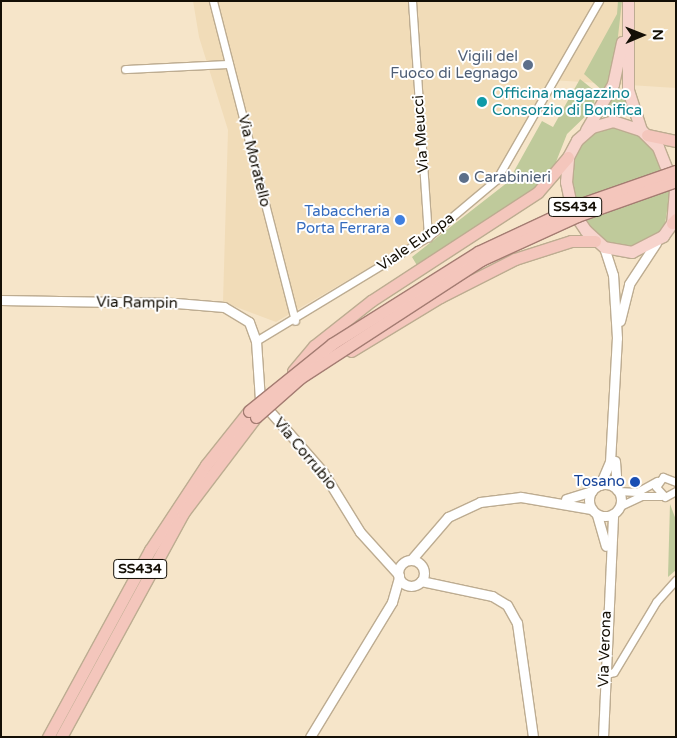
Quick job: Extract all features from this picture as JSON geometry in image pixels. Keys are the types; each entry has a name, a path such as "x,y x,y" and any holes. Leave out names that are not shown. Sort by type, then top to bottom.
{"highway":[{"path":"644,133 676,140"},
{"path":"293,371 340,325 538,192 568,157"},
{"name":"SS434","path":"48,737 155,542 206,465 293,371 478,252 581,204 676,171"},
{"name":"SS434","path":"62,737 183,513 252,414 326,360 481,260 577,216 676,181"},
{"path":"326,360 343,356 469,282 539,250 599,244"}],"main road":[{"path":"628,6 628,90 644,133 671,173 674,221 656,243 632,252 599,244 572,210 566,182 568,157 586,131 612,84 628,6"},
{"path":"586,131 613,121 644,133"}],"street":[{"name":"Via Moratello","path":"213,1 295,321"},
{"name":"Via Meucci","path":"412,1 428,237"},
{"name":"Viale Europa","path":"256,341 295,321 428,237 504,169 599,1"},
{"path":"124,69 229,64"},
{"path":"617,338 629,284 656,243"},
{"path":"558,500 592,491 600,485 609,468 614,421 617,338 612,275 599,244"},
{"name":"Via Rampin","path":"1,300 224,307 248,322 256,341"},
{"name":"Via Corrubio","path":"256,341 260,400 323,472 360,532 399,576 422,578"},
{"path":"614,421 617,490 620,506 642,496 674,496"},
{"path":"600,485 635,493 666,476 676,482"},
{"path":"657,481 661,496"},
{"name":"Via Verona","path":"592,491 594,512 608,561"},
{"path":"310,737 392,602 399,576 409,560 426,546 448,517 480,502 520,497 558,500 594,512 614,514"},
{"name":"Via Verona","path":"603,737 608,561 614,514 620,506"},
{"path":"392,602 422,578 426,546"},
{"path":"381,556 409,560 422,578 492,596 507,605 518,623 532,737"},
{"path":"604,676 615,671 656,602 676,580"}],"shaded area":[{"path":"193,1 676,1 676,88 551,80 493,179 430,232 276,322 223,302 228,130 199,37"}],"green space":[{"path":"618,1 622,1 616,54 604,92 584,74 617,14"},
{"path":"580,79 595,91 594,108 567,134 554,167 538,186 418,267 412,257 508,182 542,121 553,127"},
{"path":"623,89 632,114 603,113 618,91"},
{"path":"613,126 640,135 656,153 670,192 665,224 658,234 633,246 613,245 591,230 573,199 570,167 575,149 593,131"},
{"path":"670,504 676,520 676,570 668,577"}],"place":[{"name":"Vigili del Fuoco di Legnago","path":"528,65"},
{"name":"Officina magazzino Consorzio di Bonifica","path":"482,102"},
{"name":"Carabinieri","path":"464,178"},
{"name":"Tabaccheria Porta Ferrara","path":"400,220"},
{"name":"Tosano","path":"635,482"}]}
